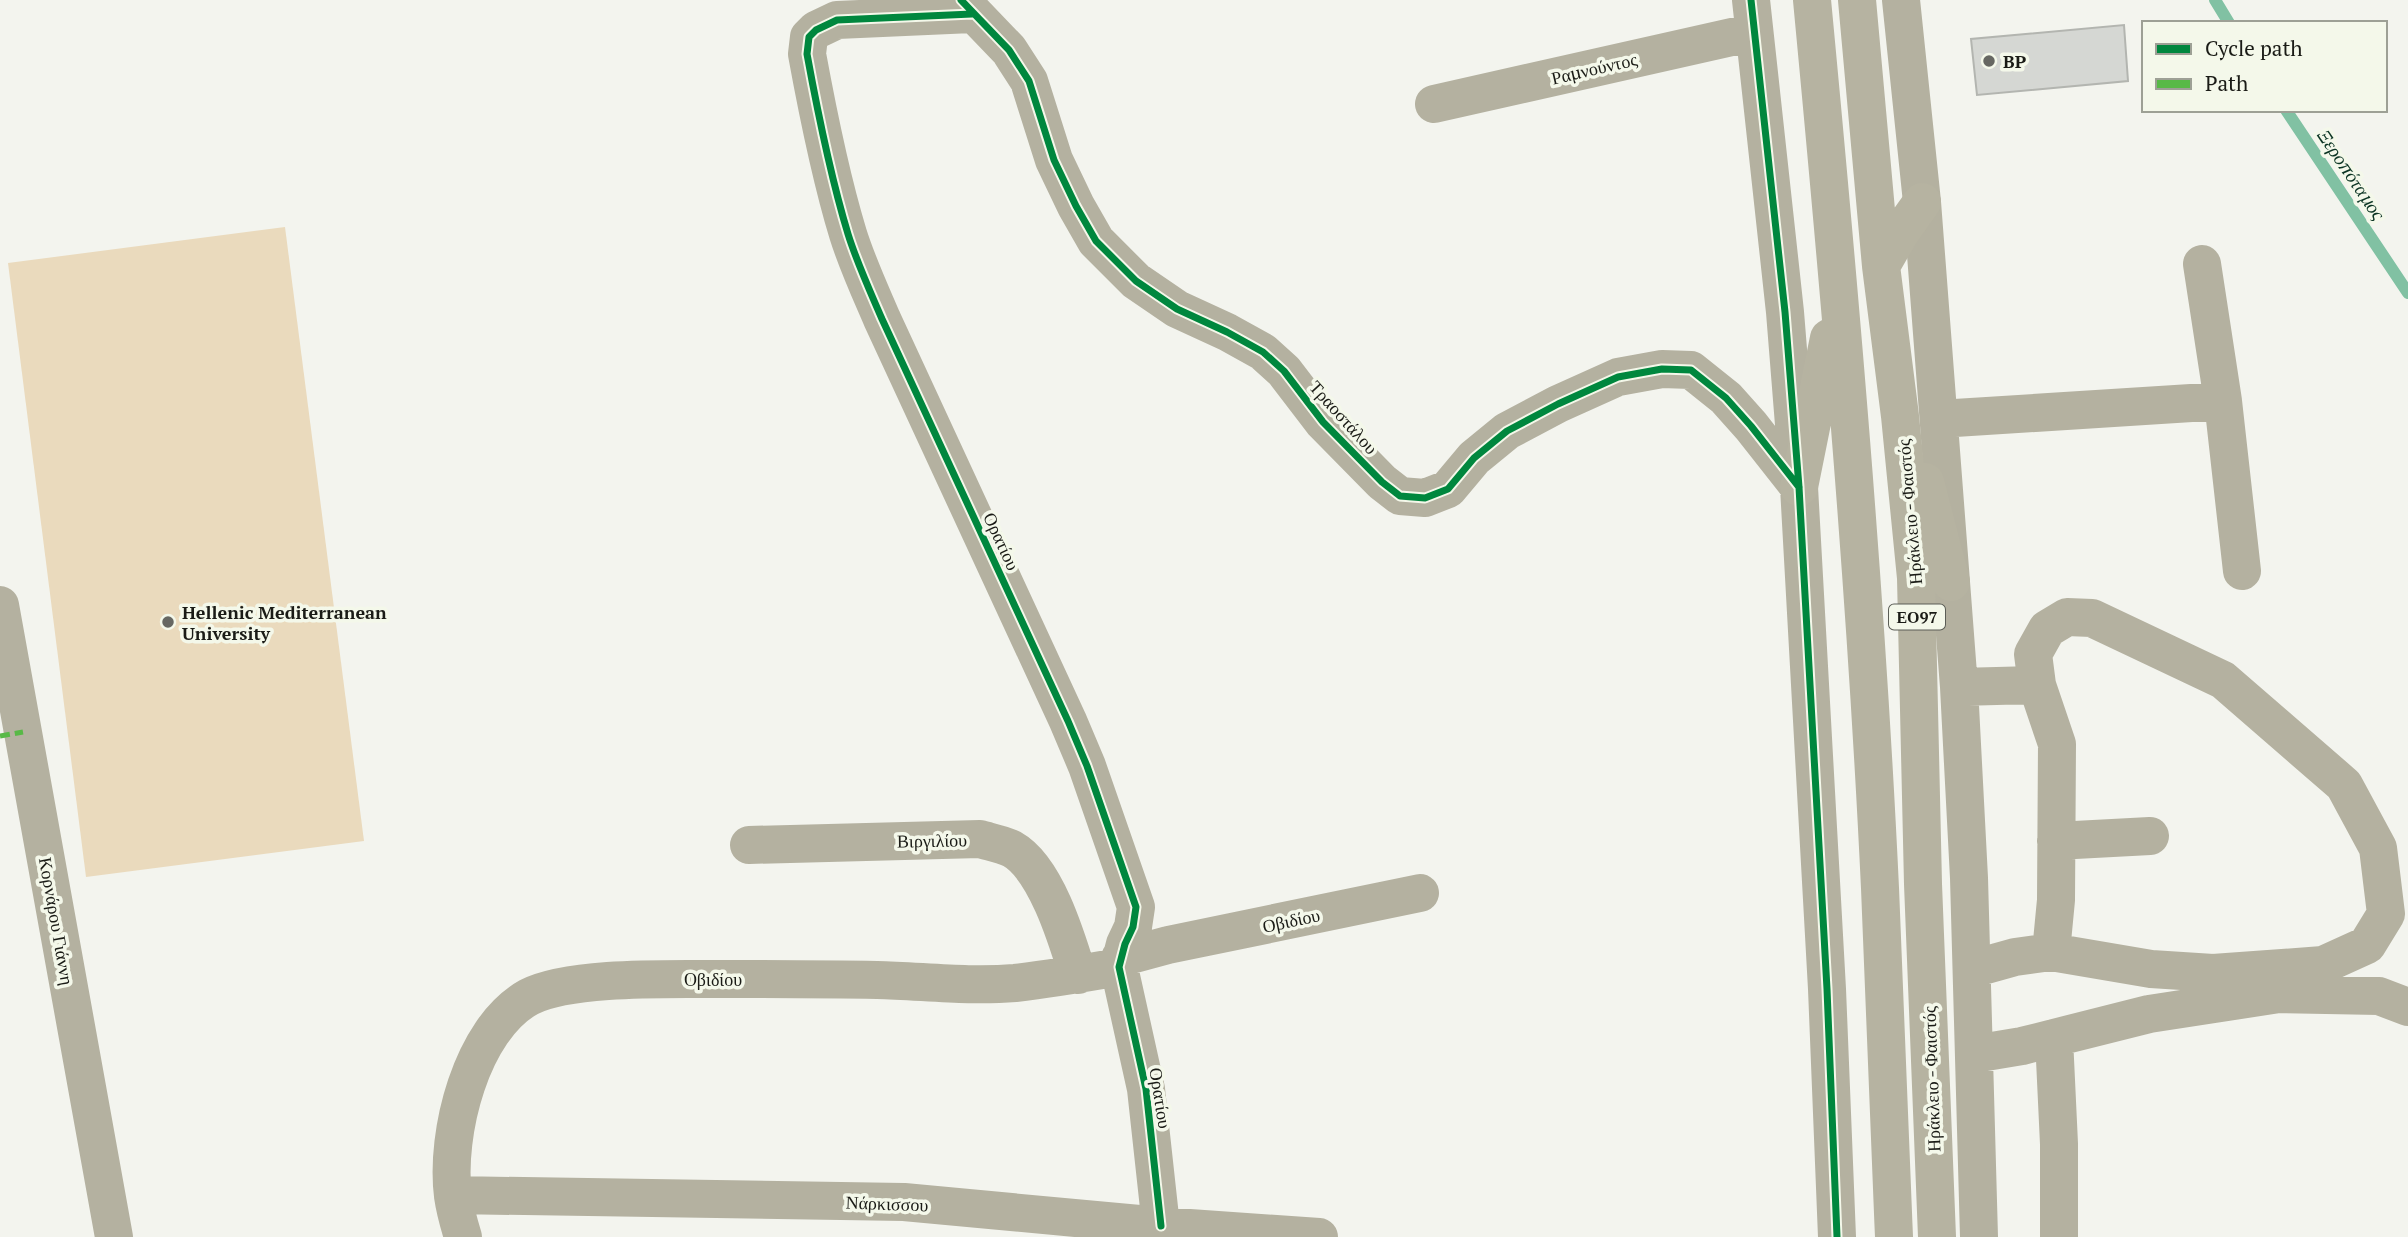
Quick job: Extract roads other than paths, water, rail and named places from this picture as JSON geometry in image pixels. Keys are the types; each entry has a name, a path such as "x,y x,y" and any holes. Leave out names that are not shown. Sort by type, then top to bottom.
{"main road":[{"name":"ΕΟ97","path":"1812,0 1839,291 1864,632 1880,886 1894,1237"},
{"name":"Ηράκλειο - Φαιστός","path":"1857,0 1881,266 1900,416 1916,578 1923,884 1937,1237"},
{"path":"1881,266 1922,202"},
{"path":"1799,487 1839,291"},
{"path":"1900,416 1929,494 1951,582"}],"street":[{"path":"1901,0 1922,202 1959,687 1969,878 1979,1237"},
{"name":"Τραοστάλου","path":"967,7 1009,50 1030,81 1054,160 1096,241 1136,281 1177,309 1263,352 1284,371 1323,422 1381,481 1400,496 1425,498 1448,489 1474,457 1507,431 1618,377 1661,369 1691,370 1726,398 1799,487"},
{"name":"Ορατίου","path":"967,7 837,20 816,30 809,37 807,54 848,235 882,319 1087,765 1132,896 1136,917 1120,962 1146,1089 1161,1226"},
{"path":"1752,16 1784,312 1799,487 1827,989 1837,1237"},
{"name":"Ραμνούντος","path":"1434,104 1752,16"},
{"path":"2203,264 2223,401 2242,572"},
{"path":"1938,419 2223,401"},
{"name":"Κορνάρου Γιάννη","path":"0,605 114,1237"},
{"path":"1972,969 2015,957 2051,952 2151,969 2213,974 2323,965 2367,945 2386,914 2378,848 2344,785 2224,680 2092,618 2067,617 2047,629 2033,654 2037,685 2057,744 2056,900 2051,952"},
{"path":"1959,687 2037,685"},
{"path":"2056,841 2150,836"},
{"name":"Βιργιλίου","path":"749,845 980,839 1010,848 1033,870 1048,895 1078,975"},
{"name":"Οβιδίου","path":"463,1237 453,1195 456,1130 463,1095 472,1070 492,1033 514,1007 538,993 580,985 667,979 1013,983 1078,975 1168,946 1420,892"},
{"path":"1974,1054 2021,1046 2149,1014 2279,994 2379,996 2408,1007"},
{"path":"2054,1038 2059,1144 2059,1237"},
{"name":"Νάρκισσου","path":"453,1195 904,1202 1161,1226 1319,1237"}],"waterway":[{"name":"Ξεροπόταμος","path":"2215,0 2228,21"},
{"name":"Ξεροπόταμος","path":"2287,112 2408,293"}],"place":[{"name":"BP","path":"1989,61"},
{"name":"Hellenic Mediterranean University","path":"168,622"}]}
